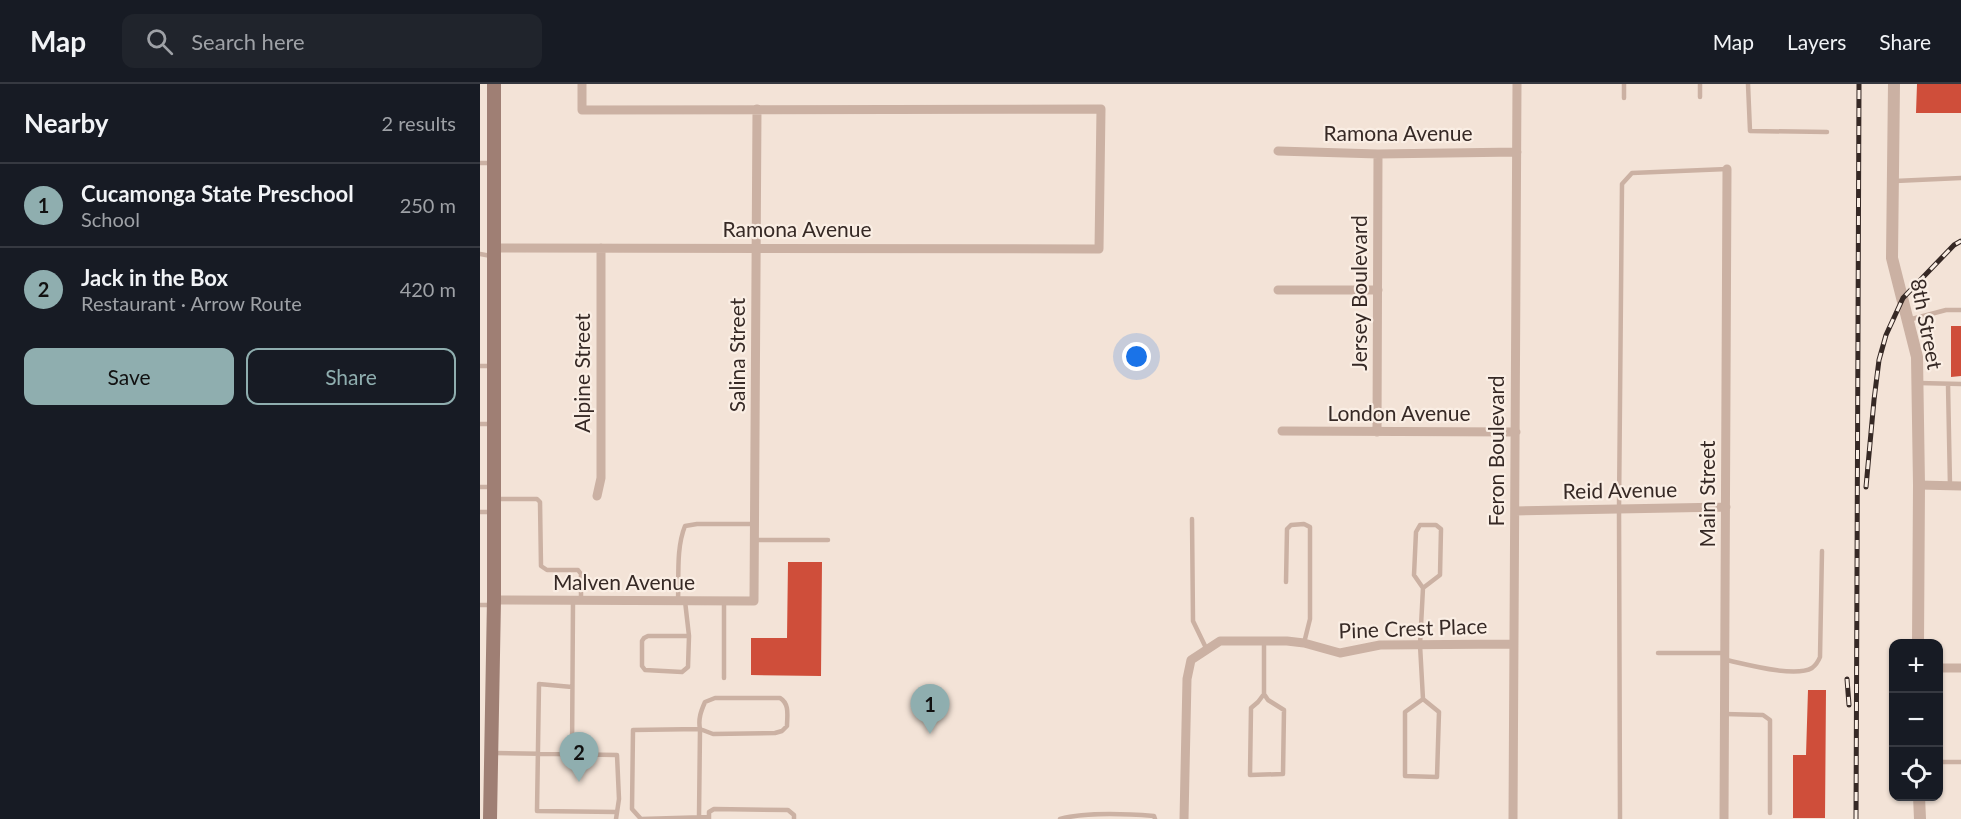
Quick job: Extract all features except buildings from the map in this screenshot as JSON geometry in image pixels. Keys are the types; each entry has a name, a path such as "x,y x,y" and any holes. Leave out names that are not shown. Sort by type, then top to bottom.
{"main road":[{"path":"490,819 485,774 491,753 487,163 494,84"}],"street":[{"path":"582,84 582,110 757,109"},
{"name":"Feron Boulevard","path":"1513,819 1517,84"},
{"name":"8th Street","path":"1894,84 1892,258 1917,357 1918,639"},
{"name":"Ramona Avenue","path":"489,253 601,248 1099,249 1101,109 757,109"},
{"name":"Salina Street","path":"754,601 757,109"},
{"name":"Ramona Avenue","path":"1278,151 1378,154 1517,152"},
{"name":"Jersey Boulevard","path":"1377,432 1378,154"},
{"name":"Main Street","path":"1724,819 1727,169"},
{"name":"Alpine Street","path":"597,496 601,478 601,248"},
{"path":"1278,290 1378,290"},
{"name":"London Avenue","path":"1282,431 1516,432"},
{"path":"1919,485 1961,486"},
{"name":"Reid Avenue","path":"1515,511 1726,507"},
{"name":"Malven Avenue","path":"489,604 577,600 754,601"},
{"name":"Pine Crest Place","path":"1184,819 1186,679 1191,660 1220,641 1304,643 1340,653 1380,645 1514,644"},
{"path":"1943,668 1961,668"},
{"path":"1919,801 1920,819"}],"lane":[{"path":"1624,84 1624,98"},
{"path":"1700,84 1700,97"},
{"path":"1748,84 1750,131 1827,132"},
{"path":"1620,819 1619,509 1622,184 1632,173 1727,169"},
{"path":"1893,181 1961,178"},
{"path":"1908,320 1946,310 1961,310"},
{"path":"1917,383 1961,384"},
{"path":"1948,384 1950,486"},
{"path":"488,499 537,499 540,502 541,566 547,570 578,570 581,574 577,600 572,687 572,754"},
{"path":"1192,519 1193,621 1207,650"},
{"path":"689,636 648,636 644,638 642,666 645,670 671,672 686,670 688,667 689,636 682,601 680,549 685,526 755,524"},
{"path":"1286,582 1287,529 1291,525 1304,524 1310,527 1310,619 1304,643"},
{"path":"1423,588 1440,575 1441,529 1436,525 1420,525 1416,532 1414,575 1423,588 1420,645 1423,699 1439,712 1437,777 1405,776 1405,712 1423,699"},
{"path":"754,540 828,540"},
{"path":"1658,653 1725,657 1770,670 1808,670 1817,663 1820,657 1822,551"},
{"path":"724,601 724,678"},
{"path":"1264,641 1264,694 1268,700 1284,710 1283,774 1250,775 1251,708 1264,694"},
{"path":"572,687 539,684 537,811 617,812"},
{"path":"699,817 700,729 700,712 705,702 715,698 780,698 787,706 787,726 775,733 713,734 700,729 633,730 632,809 641,819 709,818 709,812 714,809 788,810 794,815 794,819"},
{"path":"1725,714 1763,715 1770,720 1770,813"},
{"path":"491,753 616,755 619,799 616,819"},
{"path":"1943,762 1961,762"},
{"path":"1060,819 1077,816 1140,815 1154,816 1155,819"}],"railway":[{"path":"1856,819 1859,84"},
{"path":"1866,487 1879,360 1886,335 1903,298 1954,245 1961,241"},
{"path":"1847,679 1849,705"}],"place":[{"name":"Cucamonga State Preschool","path":"930,734"},
{"name":"Jack in the Box","path":"579,782"}]}
